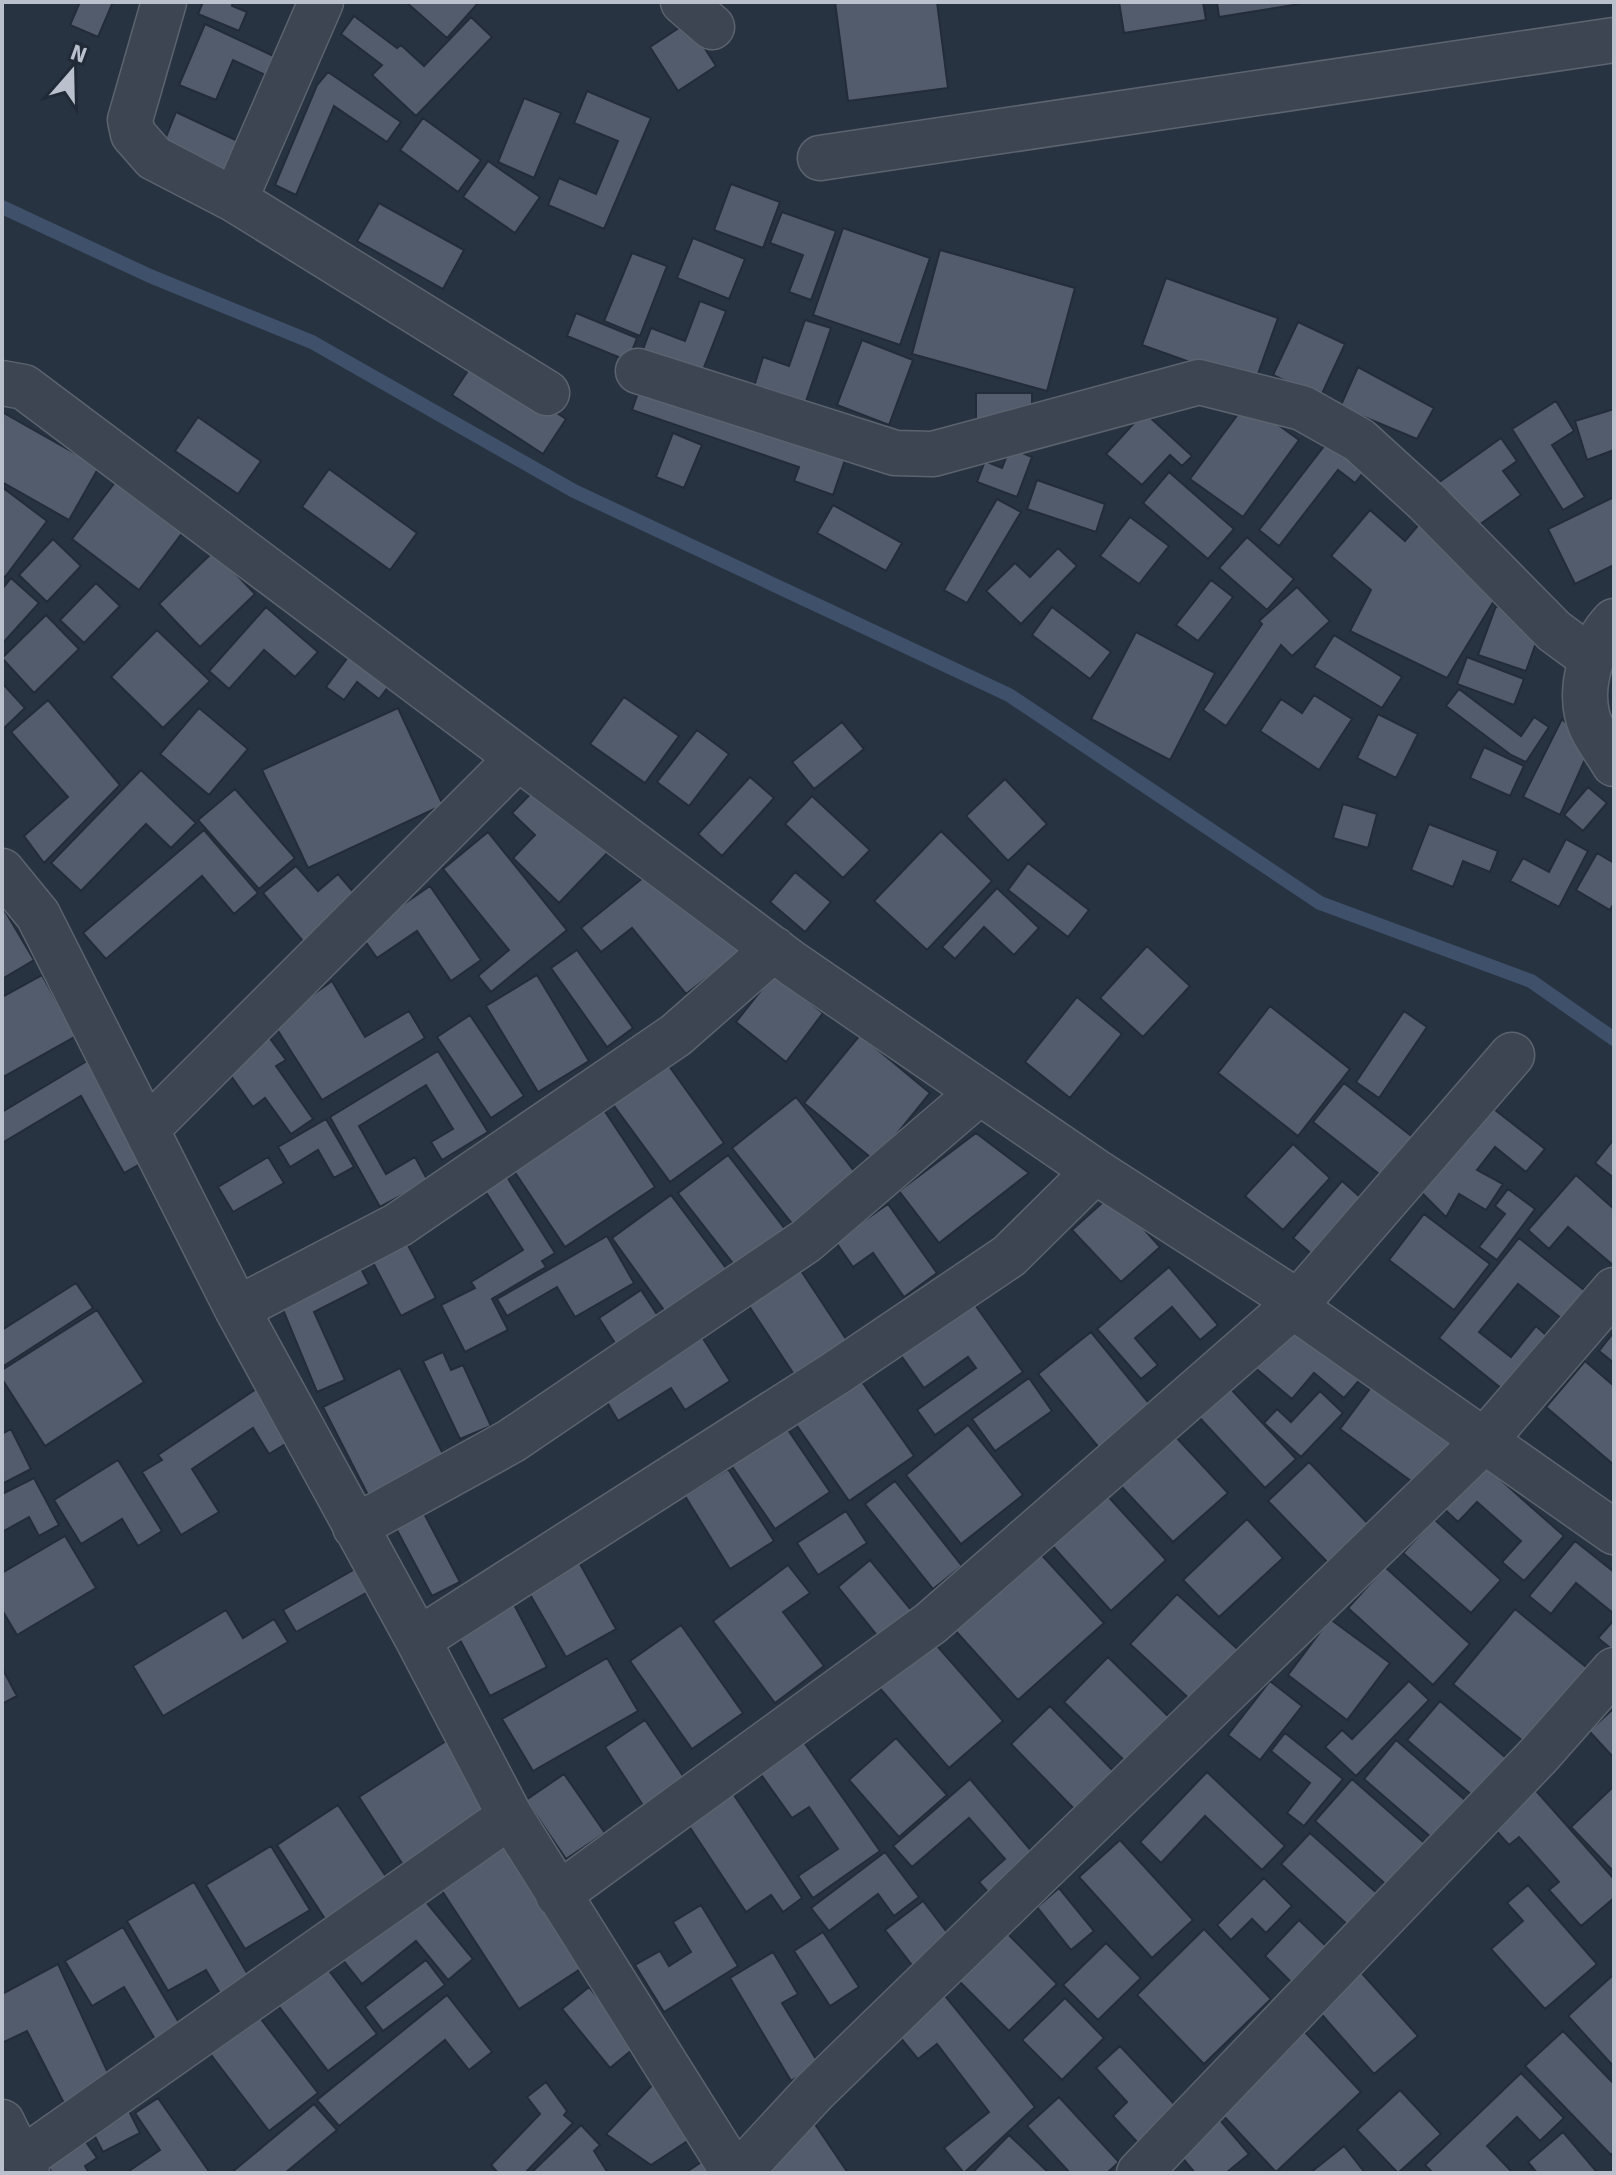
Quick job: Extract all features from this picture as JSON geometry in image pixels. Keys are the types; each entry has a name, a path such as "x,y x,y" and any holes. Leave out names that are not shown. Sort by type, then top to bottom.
{"street":[{"path":"164,2 130,120 133,134 154,158 235,200 547,393"},
{"path":"235,200 321,2"},
{"path":"820,158 1614,40"},
{"path":"638,371 895,453 933,454 1199,382 1302,408 1359,440 1426,501 1554,631 1592,659"},
{"path":"2,383 24,387 774,949 1095,1171 1298,1302 1308,1317 1614,1532"},
{"path":"1614,621 1599,636 1592,659 1587,715 1614,764"},
{"path":"147,1129 518,758"},
{"path":"2,871 38,915 237,1309 418,1640 510,1816 736,2173 814,2092 1484,1441 1614,1290"},
{"path":"237,1309 398,1225 676,1035 774,949"},
{"path":"558,1895 931,1623 1298,1302 1512,1055"},
{"path":"355,1527 511,1441 806,1241 980,1092"},
{"path":"418,1640 836,1373 1009,1256 1095,1171"},
{"path":"1139,2173 1539,1755 1614,1670"},
{"path":"2,2122 24,2167 510,1816"}],"building":[{"path":"80,2 113,2 98,37 70,25"},
{"path":"203,2 233,2 232,6 247,12 239,31 198,14"},
{"path":"406,2 479,2 447,38"},
{"path":"835,2 937,2 948,88 848,101"},
{"path":"1119,2 1203,2 1206,20 1124,33"},
{"path":"1217,2 1300,2 1300,4 1219,17"},
{"path":"354,16 397,48 401,45 424,66 471,17 492,37 416,116 372,75 382,65 341,34"},
{"path":"688,22 716,66 678,91 650,47"},
{"path":"205,24 282,60 274,79 233,60 216,100 179,85"},
{"path":"328,72 401,122 387,142 334,106 296,195 275,185 317,85"},
{"path":"587,91 651,118 604,229 548,205 559,178 596,194 618,141 574,123"},
{"path":"524,98 561,113 534,178 498,162"},
{"path":"176,112 242,143 227,174 162,147"},
{"path":"423,118 481,160 458,192 400,150"},
{"path":"488,161 540,197 515,233 463,197"},
{"path":"731,184 780,202 763,248 714,230"},
{"path":"379,203 464,250 443,289 357,241"},
{"path":"782,212 836,231 811,300 789,292 803,255 770,243"},
{"path":"843,228 930,258 900,345 813,315"},
{"path":"693,238 745,259 729,299 677,278"},
{"path":"940,250 1075,288 1047,391 912,354"},
{"path":"632,253 667,266 640,336 604,321"},
{"path":"1166,278 1278,318 1254,385 1142,345"},
{"path":"700,301 726,311 701,375 642,352 651,328 685,341"},
{"path":"576,313 637,338 628,361 567,336"},
{"path":"805,320 831,328 804,407 753,390 763,357 789,366"},
{"path":"1298,322 1345,344 1320,398 1273,375"},
{"path":"862,340 913,360 889,425 837,405"},
{"path":"475,360 566,419 543,454 452,395"},
{"path":"1358,367 1434,408 1417,439 1340,407"},
{"path":"642,381 848,451 833,495 794,481 799,467 632,410"},
{"path":"976,393 1032,393 1032,421 976,422"},
{"path":"1556,401 1574,431 1552,445 1585,497 1563,510 1512,429"},
{"path":"1247,402 1299,440 1243,517 1190,479"},
{"path":"1614,409 1614,450 1587,460 1575,421"},
{"path":"2,412 99,467 69,520 2,482"},
{"path":"1144,412 1192,456 1182,466 1170,455 1142,485 1106,454"},
{"path":"198,417 261,461 238,494 175,451"},
{"path":"673,433 702,445 684,488 656,477"},
{"path":"1332,436 1369,465 1355,483 1338,470 1279,546 1259,530"},
{"path":"1501,438 1517,461 1503,471 1521,495 1472,530 1438,483"},
{"path":"1010,448 1032,457 1017,497 977,482 985,461 1002,468"},
{"path":"329,469 417,533 390,570 302,507"},
{"path":"1169,472 1234,529 1208,559 1143,503"},
{"path":"119,477 186,528 139,590 72,539"},
{"path":"1037,480 1105,504 1096,532 1027,509"},
{"path":"2,487 47,521 5,577 2,575"},
{"path":"1614,497 1614,565 1575,584 1548,529"},
{"path":"997,499 1021,512 967,603 944,590"},
{"path":"833,505 902,543 886,571 817,533"},
{"path":"1370,510 1405,541 1420,523 1500,591 1447,678 1350,631 1371,590 1331,556"},
{"path":"1130,517 1169,546 1139,584 1100,556"},
{"path":"1247,537 1294,579 1267,610 1219,568"},
{"path":"53,539 81,566 47,602 19,575"},
{"path":"1058,548 1077,566 1021,624 986,591 1015,563 1030,577"},
{"path":"214,551 255,594 200,647 159,604"},
{"path":"11,578 39,603 2,644 2,589"},
{"path":"1211,580 1233,597 1198,641 1176,625"},
{"path":"96,583 120,606 84,643 60,620"},
{"path":"1297,587 1330,621 1292,656 1281,645 1226,726 1203,710 1262,624 1259,621"},
{"path":"1496,606 1543,623 1526,671 1478,655"},
{"path":"266,607 318,652 295,677 264,650 229,689 209,671"},
{"path":"1052,607 1111,652 1090,679 1032,635"},
{"path":"46,615 79,649 34,693 2,658"},
{"path":"157,630 210,681 163,728 111,677"},
{"path":"1136,632 1215,673 1170,760 1091,719"},
{"path":"1334,635 1402,677 1382,708 1314,667"},
{"path":"354,649 394,679 379,699 357,682 344,700 326,687"},
{"path":"1467,657 1524,679 1514,705 1457,684"},
{"path":"2,683 25,708 2,730"},
{"path":"1459,689 1521,736 1534,717 1549,727 1526,762 1511,755 1446,706"},
{"path":"1314,695 1352,719 1319,770 1260,731 1281,699 1302,713"},
{"path":"624,697 679,736 645,783 590,744"},
{"path":"48,700 120,785 44,863 24,836 68,797 11,732"},
{"path":"199,708 248,749 209,795 160,754"},
{"path":"398,708 443,805 308,868 262,770"},
{"path":"1378,714 1418,734 1396,778 1357,758"},
{"path":"1562,719 1591,746 1560,815 1523,797"},
{"path":"842,722 864,749 814,789 792,762"},
{"path":"697,730 729,754 689,806 657,782"},
{"path":"1484,747 1524,766 1510,796 1470,778"},
{"path":"141,770 196,823 171,848 146,824 81,891 51,863"},
{"path":"750,777 774,798 722,856 698,834"},
{"path":"1005,779 1047,824 1008,861 966,816"},
{"path":"543,781 612,848 559,903 513,858 535,835 512,813"},
{"path":"1588,787 1607,803 1583,831 1564,815"},
{"path":"235,789 295,858 259,889 198,820"},
{"path":"812,796 870,850 843,878 785,824"},
{"path":"1343,804 1377,814 1368,848 1333,838"},
{"path":"1429,824 1498,851 1490,872 1463,861 1453,887 1411,870"},
{"path":"204,830 258,893 234,914 202,876 106,959 83,933"},
{"path":"941,831 992,881 927,950 874,901"},
{"path":"488,832 567,930 491,992 478,976 509,950 443,869"},
{"path":"1566,839 1588,851 1559,907 1510,881 1523,858 1549,872"},
{"path":"1597,853 1614,863 1614,903 1610,910 1576,890"},
{"path":"1028,863 1089,910 1068,937 1008,890"},
{"path":"296,866 318,891 338,874 365,906 311,951 263,893"},
{"path":"795,872 831,902 805,932 770,902"},
{"path":"649,873 743,950 686,994 632,928 601,952 581,928"},
{"path":"430,886 481,960 451,981 417,931 377,958 360,934"},
{"path":"997,888 1039,928 1014,955 984,927 955,959 942,947"},
{"path":"5,911 34,960 2,979 2,913"},
{"path":"1147,946 1190,986 1143,1037 1100,998"},
{"path":"577,950 633,1028 607,1047 551,968"},
{"path":"774,974 823,1013 786,1062 736,1022"},
{"path":"42,975 76,1036 3,1077 2,997"},
{"path":"537,975 589,1061 538,1092 486,1006"},
{"path":"332,981 365,1037 409,1011 425,1038 322,1100 273,1023"},
{"path":"1077,997 1122,1034 1070,1098 1025,1062"},
{"path":"1270,1006 1350,1069 1298,1136 1218,1073"},
{"path":"1404,1011 1427,1027 1379,1098 1356,1082"},
{"path":"470,1015 524,1096 491,1118 437,1037"},
{"path":"860,1035 930,1093 875,1161 804,1103"},
{"path":"268,1036 286,1060 276,1066 313,1119 291,1134 265,1098 253,1107 224,1066"},
{"path":"438,1051 488,1132 442,1160 431,1142 453,1129 426,1085 359,1126 386,1174 415,1157 428,1181 380,1207 330,1117"},
{"path":"664,1059 724,1143 670,1182 609,1099"},
{"path":"87,1061 147,1160 124,1173 81,1096 2,1143 2,1112"},
{"path":"1344,1083 1419,1142 1388,1181 1313,1122"},
{"path":"796,1097 858,1176 794,1226 732,1148"},
{"path":"598,1101 655,1187 565,1247 508,1162"},
{"path":"1485,1102 1545,1149 1526,1172 1495,1147 1477,1170 1503,1184 1486,1210 1459,1194 1446,1217 1412,1183"},
{"path":"326,1119 354,1167 334,1178 318,1150 290,1167 278,1147"},
{"path":"976,1133 1029,1173 939,1243 899,1191"},
{"path":"1614,1139 1614,1178 1595,1163"},
{"path":"1293,1144 1330,1178 1283,1230 1245,1196"},
{"path":"728,1155 788,1233 739,1271 678,1193"},
{"path":"268,1157 284,1183 233,1212 218,1187"},
{"path":"502,1169 555,1253 542,1261 546,1267 492,1299 508,1330 465,1352 441,1305 475,1288 471,1282 523,1250 480,1183"},
{"path":"1576,1175 1614,1209 1614,1266 1568,1227 1549,1249 1528,1230"},
{"path":"1342,1181 1368,1204 1320,1261 1293,1238"},
{"path":"1508,1189 1535,1209 1497,1260 1479,1247 1505,1214 1495,1206"},
{"path":"1112,1194 1160,1247 1121,1282 1072,1230"},
{"path":"671,1195 729,1272 669,1317 612,1238"},
{"path":"888,1204 937,1273 904,1297 873,1253 853,1267 835,1241"},
{"path":"1424,1214 1490,1264 1454,1310 1389,1260"},
{"path":"402,1234 436,1298 401,1316 367,1251"},
{"path":"607,1236 634,1283 575,1317 557,1287 507,1316 497,1299"},
{"path":"1519,1238 1594,1298 1571,1326 1518,1284 1479,1332 1511,1357 1536,1326 1555,1343 1512,1397 1439,1338"},
{"path":"794,1260 848,1342 795,1376 741,1294"},
{"path":"357,1261 369,1284 314,1312 345,1380 317,1392 279,1300"},
{"path":"1169,1267 1218,1325 1200,1340 1172,1307 1135,1338 1158,1365 1141,1379 1097,1329"},
{"path":"76,1283 93,1308 2,1367 2,1330"},
{"path":"641,1290 662,1322 620,1351 599,1318"},
{"path":"968,1295 1023,1372 935,1435 917,1410 976,1368 968,1357 924,1388 895,1347"},
{"path":"97,1310 144,1382 45,1446 2,1379 2,1370"},
{"path":"1293,1320 1362,1377 1344,1398 1314,1373 1292,1399 1254,1367"},
{"path":"697,1329 730,1381 685,1410 671,1388 618,1421 600,1390"},
{"path":"1091,1332 1152,1407 1100,1449 1038,1374"},
{"path":"1614,1332 1614,1363 1599,1351"},
{"path":"443,1352 451,1370 463,1365 491,1426 460,1439 423,1361"},
{"path":"1585,1361 1614,1386 1614,1465 1546,1407"},
{"path":"400,1368 444,1456 368,1495 323,1407"},
{"path":"1029,1378 1052,1411 995,1451 972,1419"},
{"path":"860,1379 914,1456 849,1501 795,1423"},
{"path":"262,1385 292,1440 269,1454 253,1428 192,1469 219,1512 181,1535 142,1472 162,1460 158,1455"},
{"path":"1372,1386 1458,1448 1426,1492 1340,1429"},
{"path":"1229,1387 1296,1459 1265,1488 1198,1416"},
{"path":"1320,1391 1343,1413 1301,1457 1264,1423 1277,1409 1291,1422"},
{"path":"968,1425 1023,1495 961,1544 906,1475"},
{"path":"786,1427 830,1492 775,1529 731,1465"},
{"path":"11,1429 31,1469 2,1484 2,1434"},
{"path":"1174,1435 1228,1493 1173,1542 1119,1484"},
{"path":"1476,1458 1564,1536 1524,1581 1502,1562 1521,1541 1477,1502 1458,1522 1437,1502"},
{"path":"118,1460 162,1531 138,1546 122,1519 81,1544 54,1500"},
{"path":"1309,1462 1375,1531 1335,1570 1268,1501"},
{"path":"728,1469 774,1541 730,1569 685,1496"},
{"path":"34,1478 59,1525 39,1536 29,1517 2,1532 2,1494"},
{"path":"895,1481 962,1566 933,1589 865,1504"},
{"path":"1104,1492 1166,1560 1111,1611 1049,1542"},
{"path":"418,1502 460,1582 432,1596 390,1517"},
{"path":"846,1511 867,1543 818,1575 797,1543"},
{"path":"1247,1519 1283,1558 1219,1617 1183,1580"},
{"path":"1434,1519 1501,1580 1471,1613 1403,1553"},
{"path":"65,1536 96,1588 17,1635 2,1610 2,1573"},
{"path":"1575,1541 1614,1572 1613,1613 1576,1583 1551,1614 1529,1596"},
{"path":"1038,1551 1104,1623 1018,1700 953,1628"},
{"path":"870,1560 912,1611 879,1638 838,1587"},
{"path":"579,1562 616,1629 566,1657 528,1591"},
{"path":"362,1565 375,1588 296,1632 283,1610"},
{"path":"788,1565 810,1593 783,1612 824,1666 775,1703 713,1621"},
{"path":"1385,1567 1470,1644 1433,1685 1348,1608"},
{"path":"1177,1594 1242,1653 1195,1704 1130,1644"},
{"path":"510,1597 547,1667 490,1696 453,1627"},
{"path":"1515,1609 1591,1671 1529,1746 1453,1684"},
{"path":"226,1610 243,1638 274,1619 288,1642 163,1716 133,1666"},
{"path":"1330,1619 1390,1663 1347,1720 1288,1675"},
{"path":"1614,1620 1614,1651 1598,1638"},
{"path":"681,1625 743,1713 692,1749 630,1661"},
{"path":"931,1639 1003,1721 949,1768 877,1685"},
{"path":"1108,1657 1175,1723 1131,1767 1064,1702"},
{"path":"607,1658 638,1711 533,1771 502,1719"},
{"path":"2,1668 17,1696 2,1704"},
{"path":"1270,1681 1302,1706 1260,1760 1228,1735"},
{"path":"1409,1681 1429,1700 1356,1776 1325,1747 1342,1730 1352,1739"},
{"path":"1440,1701 1512,1763 1479,1801 1407,1740"},
{"path":"1050,1706 1121,1779 1082,1817 1011,1744"},
{"path":"1614,1708 1614,1758 1589,1731"},
{"path":"645,1720 690,1786 648,1813 605,1747"},
{"path":"1285,1733 1343,1779 1304,1826 1287,1813 1310,1783 1271,1751"},
{"path":"801,1738 880,1851 813,1898 798,1876 838,1849 809,1807 792,1818 757,1769"},
{"path":"896,1738 947,1795 899,1837 849,1780"},
{"path":"1396,1740 1465,1800 1432,1838 1364,1779"},
{"path":"446,1741 495,1814 407,1871 359,1797"},
{"path":"1207,1772 1285,1846 1262,1870 1205,1816 1161,1863 1140,1842"},
{"path":"564,1774 605,1833 566,1859 526,1800"},
{"path":"970,1779 1040,1861 995,1900 979,1882 1005,1859 969,1818 912,1867 893,1846"},
{"path":"1352,1779 1429,1847 1391,1889 1315,1821"},
{"path":"1531,1785 1614,1879 1614,1898 1581,1926 1549,1890 1559,1882 1519,1837 1509,1845 1490,1824"},
{"path":"728,1786 802,1898 783,1912 771,1895 746,1912 683,1817"},
{"path":"1614,1786 1614,1872 1571,1827"},
{"path":"338,1805 389,1881 327,1922 277,1845"},
{"path":"502,1833 588,1964 519,2009 433,1877"},
{"path":"1310,1833 1379,1895 1350,1927 1281,1864"},
{"path":"1120,1840 1193,1920 1152,1958 1079,1877"},
{"path":"271,1846 310,1910 245,1949 206,1885"},
{"path":"885,1852 919,1897 894,1916 878,1894 829,1931 811,1908"},
{"path":"1264,1878 1292,1906 1266,1933 1252,1919 1231,1940 1217,1925"},
{"path":"194,1882 250,1978 221,1995 206,1970 168,1991 127,1921"},
{"path":"1528,1885 1597,1964 1545,2009 1491,1949 1523,1921 1507,1903"},
{"path":"1059,1888 1094,1931 1071,1950 1037,1907"},
{"path":"422,1897 473,1959 448,1980 416,1941 362,1984 343,1960"},
{"path":"923,1901 956,1944 918,1973 885,1930"},
{"path":"701,1905 738,1966 664,2012 635,1965 660,1951 669,1966 691,1952 673,1922"},
{"path":"1299,1920 1326,1946 1291,1982 1265,1956"},
{"path":"123,1927 181,2026 156,2041 124,1987 92,2006 65,1961"},
{"path":"1204,1929 1271,1999 1204,2064 1137,1995"},
{"path":"823,1932 859,1987 830,2006 794,1951"},
{"path":"1007,1933 1057,1984 1009,2031 958,1980"},
{"path":"1106,1943 1141,1978 1098,2020 1063,1985"},
{"path":"773,1952 798,1994 782,2003 819,2064 791,2081 730,1978"},
{"path":"426,1960 445,1985 383,2031 365,2007"},
{"path":"58,1964 114,2086 69,2113 27,2031 2,2043 2,1994"},
{"path":"327,1968 377,2034 328,2071 277,2004"},
{"path":"1359,1970 1418,2036 1374,2074 1316,2008"},
{"path":"1612,1976 1614,1978 1614,2067 1568,2016"},
{"path":"589,1987 638,2045 610,2068 562,2009"},
{"path":"942,1992 1035,2107 964,2173 944,2148 989,2112 937,2044 918,2059 895,2031"},
{"path":"447,1995 492,2052 469,2070 445,2040 339,2126 317,2100"},
{"path":"1065,1998 1104,2038 1062,2080 1022,2040"},
{"path":"257,2014 318,2093 269,2131 208,2051"},
{"path":"1302,2029 1361,2092 1276,2172 1217,2109"},
{"path":"1563,2031 1614,2084 1614,2152 1611,2155 1525,2066"},
{"path":"1120,2046 1177,2107 1138,2143 1113,2116 1127,2102 1096,2068"},
{"path":"1521,2073 1564,2118 1540,2141 1517,2117 1487,2146 1513,2173 1433,2173 1425,2165"},
{"path":"659,2078 698,2134 651,2165 606,2134"},
{"path":"546,2082 567,2111 564,2115 573,2123 525,2173 498,2173 491,2165 540,2114 527,2097"},
{"path":"1400,2090 1441,2134 1398,2173 1357,2130"},
{"path":"1059,2097 1119,2162 1107,2173 1070,2173 1027,2126"},
{"path":"158,2098 210,2173 126,2173 160,2150 135,2113"},
{"path":"314,2104 337,2130 285,2173 231,2173"},
{"path":"127,2107 140,2133 103,2152 90,2127"},
{"path":"1214,2113 1249,2154 1226,2173 1195,2173 1174,2148"},
{"path":"810,2117 848,2173 770,2173 766,2166"},
{"path":"581,2125 600,2145 594,2151 608,2173 531,2173"},
{"path":"77,2129 97,2158 85,2166 89,2173 52,2173 40,2154"},
{"path":"1563,2132 1595,2173 1537,2173 1528,2162"},
{"path":"1009,2135 1049,2173 972,2173"},
{"path":"1344,2146 1365,2173 1310,2173"},
{"path":"709,2157 719,2173 685,2173"}],"waterway":[{"path":"2,207 150,276 312,342 574,491 1009,695 1320,903 1531,981 1614,1039"}]}
